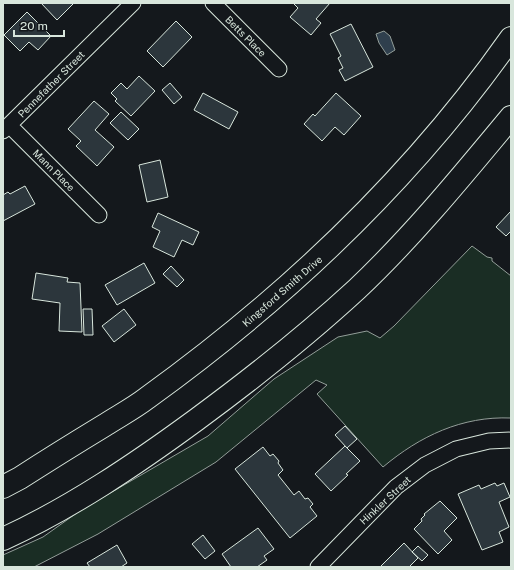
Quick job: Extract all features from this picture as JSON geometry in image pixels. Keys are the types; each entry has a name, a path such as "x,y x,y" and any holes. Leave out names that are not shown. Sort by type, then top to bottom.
{"main road":[{"name":"Kingsford Smith Drive","path":"3,487 20,478 146,399 229,337 277,297 347,232 422,152 461,105 511,38"},
{"path":"3,539 42,519 159,448 256,376 308,333 381,265 454,187 511,117"}],"street":[{"name":"Pennefather Street","path":"6,128 133,3"},
{"name":"Betts Place","path":"213,3 278,69"},
{"name":"Mann Place","path":"6,128 98,215"},
{"name":"Hinkler Street","path":"318,567 396,487 425,465 456,449 489,441 511,440"}],"green space":[{"path":"472,246 487,257 492,258 492,261 511,276 511,418 476,420 442,430 412,446 383,467 317,394 327,385 316,380 216,462 98,534 34,567 3,567 3,555 43,537 81,510 208,436 274,379 338,337 367,331 380,338 394,326"}],"water":[{"path":"384,31 390,36 395,50 387,55 379,43 376,34"}],"building":[{"path":"41,3 74,3 57,20"},
{"path":"293,3 330,3 316,19 321,23 311,35 290,17 298,8"},
{"path":"27,12 51,36 38,50 29,42 20,51 4,35"},
{"path":"176,21 192,37 163,67 147,51"},
{"path":"351,24 373,67 345,81 339,70 343,68 338,58 341,56 330,34"},
{"path":"139,76 155,91 131,116 115,101 117,99 111,93 121,83 127,89"},
{"path":"170,83 182,97 174,104 162,90"},
{"path":"203,93 238,112 229,129 194,110"},
{"path":"336,93 361,116 344,135 335,127 322,141 304,124 313,114 315,116"},
{"path":"94,101 109,114 95,130 114,147 97,166 76,146 81,141 68,129"},
{"path":"121,112 139,129 128,140 110,123"},
{"path":"160,160 168,197 147,202 139,165"},
{"path":"25,186 35,204 3,221 3,195 8,192 10,194"},
{"path":"511,211 511,231 506,236 496,227"},
{"path":"158,213 199,232 193,245 182,240 174,257 153,247 160,231 152,227"},
{"path":"144,263 155,283 117,305 105,285"},
{"path":"171,266 184,280 177,287 163,274"},
{"path":"36,273 68,278 67,282 80,283 82,332 59,331 60,303 32,299"},
{"path":"83,309 92,309 93,335 84,335"},
{"path":"124,309 136,325 114,342 102,326"},
{"path":"345,426 357,439 347,448 335,435"},
{"path":"345,446 360,461 331,491 315,474"},
{"path":"263,447 270,456 273,454 279,461 278,463 283,470 278,475 294,495 299,491 305,499 308,498 313,504 310,507 317,516 290,538 235,469"},
{"path":"495,483 497,486 504,483 510,497 499,502 509,527 499,532 503,542 482,550 458,494 479,485 481,489"},
{"path":"440,501 457,518 444,531 452,540 438,554 414,529 422,521 421,519 425,515 424,514"},
{"path":"258,528 274,549 264,556 267,560 257,567 231,567 222,554"},
{"path":"203,535 215,551 205,559 192,544"},
{"path":"404,543 418,558 409,567 380,567"},
{"path":"117,545 127,563 121,567 90,567 87,563"},
{"path":"418,546 428,555 422,561 412,552"}]}
